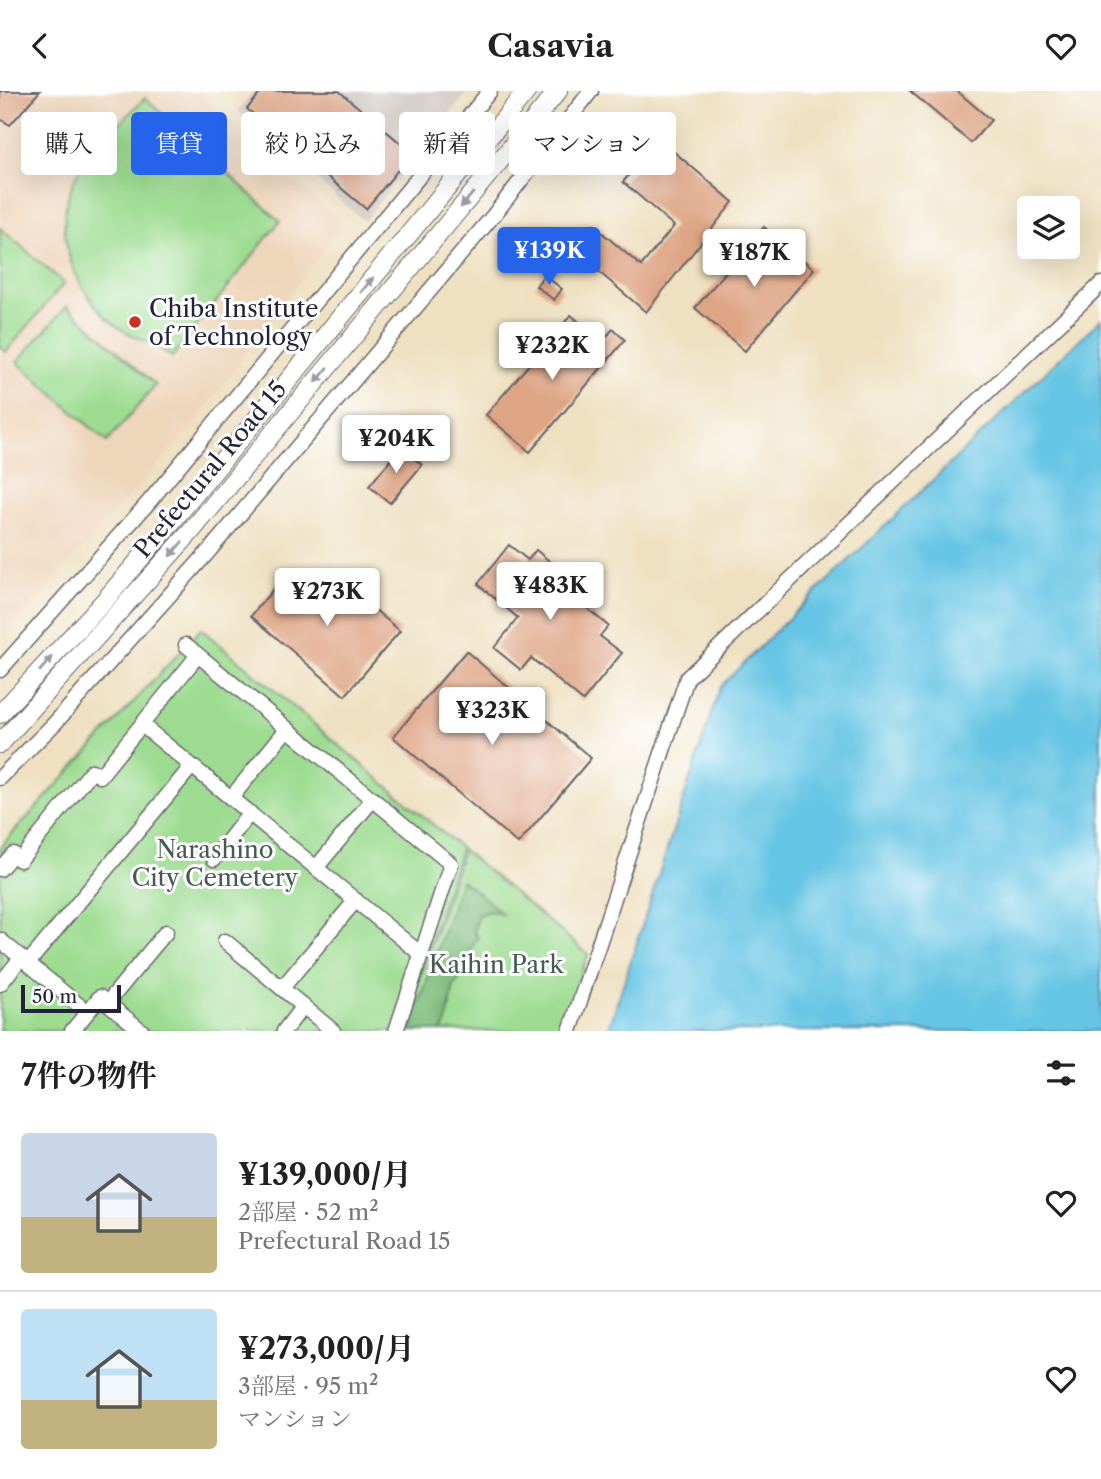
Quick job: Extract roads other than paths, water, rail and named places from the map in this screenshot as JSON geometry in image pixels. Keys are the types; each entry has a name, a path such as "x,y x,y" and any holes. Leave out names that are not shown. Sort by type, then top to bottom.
{"main road":[{"name":"Prefectural Road 15","path":"0,714 105,600 170,524 527,91"},
{"name":"Prefectural Road 15","path":"0,744 188,535 558,91"}],"street":[{"path":"0,670 148,503 490,91"},
{"path":"0,778 55,723 209,551 493,216 591,91"},
{"path":"570,1031 687,678 1101,284"},
{"path":"186,645 451,865 396,1031"},
{"path":"0,869 13,854 20,860 92,771 100,776 198,655"},
{"path":"142,725 422,955"},
{"path":"231,798 288,729"},
{"path":"0,983 25,960 192,766"},
{"path":"316,868 373,799"},
{"path":"214,859 250,813"},
{"path":"282,988 356,900"},
{"path":"108,1002 166,932"},
{"path":"0,940 87,1012"},
{"path":"225,941 333,1031"},
{"path":"72,1031 100,996 142,1031"},
{"path":"284,1031 303,1006"}],"water":[{"path":"1101,319 1101,1031 608,1031 720,687"}],"place":[{"name":"Chiba Institute of Technology","path":"135,322"}],"park label":[{"name":"Narashino City Cemetery","path":"215,863"},
{"name":"Kaihin Park","path":"496,964"}]}
